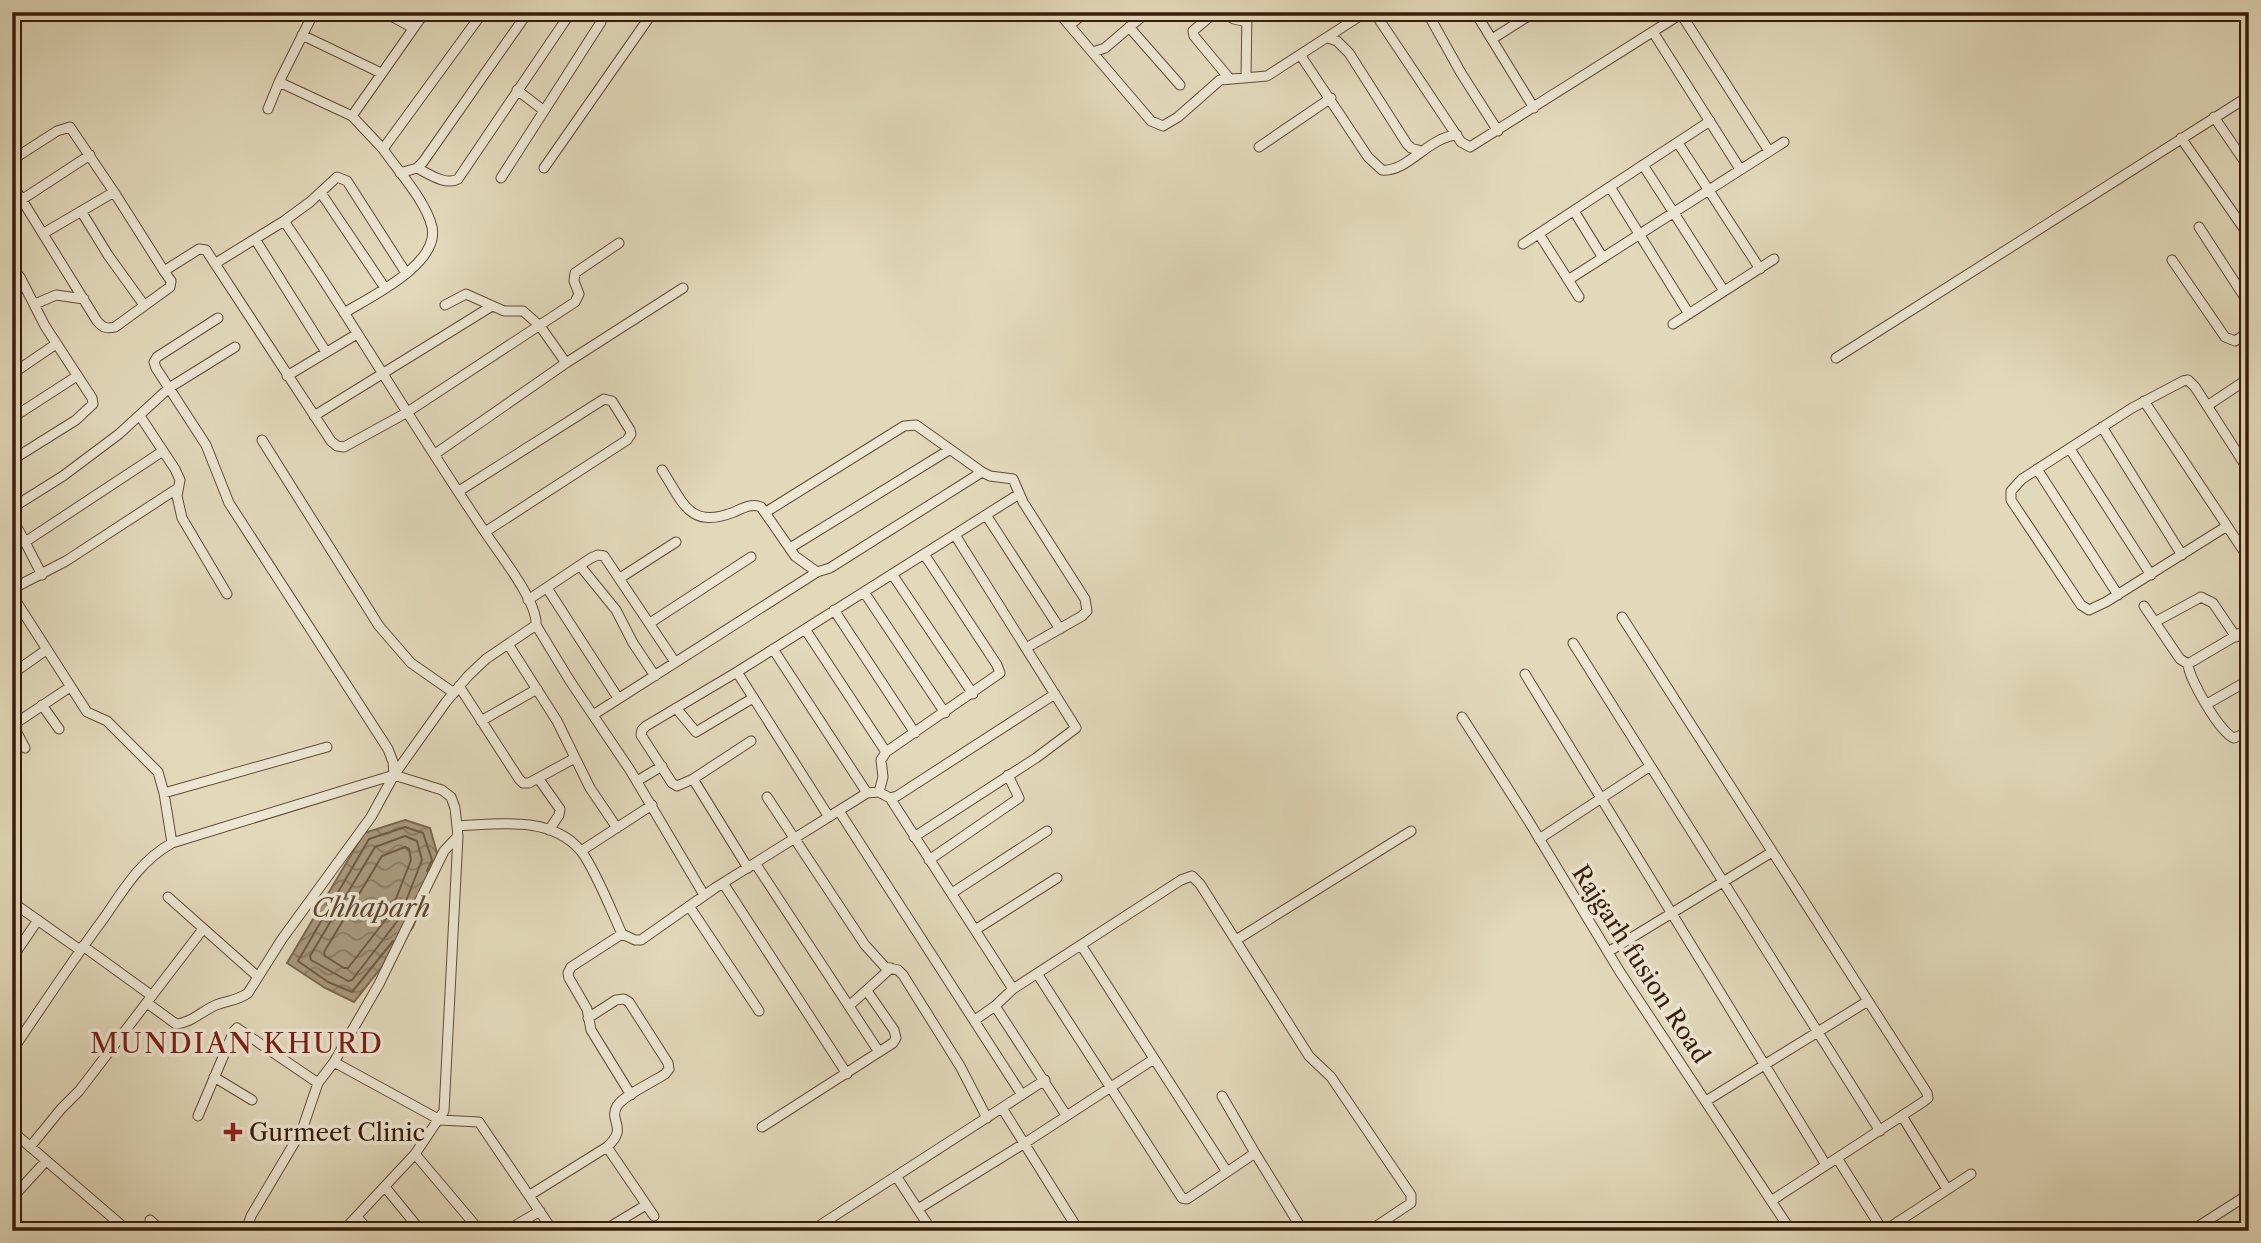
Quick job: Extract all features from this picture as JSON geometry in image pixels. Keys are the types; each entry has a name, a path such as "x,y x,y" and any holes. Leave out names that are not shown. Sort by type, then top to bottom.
{"street":[{"path":"268,109 314,12"},
{"path":"384,12 413,28"},
{"path":"352,116 425,12"},
{"path":"383,149 483,12"},
{"path":"417,169 528,12"},
{"path":"400,173 417,169 446,181 453,182 458,178 570,12"},
{"path":"501,178 601,22 602,18 597,12"},
{"path":"544,168 653,12"},
{"path":"1058,12 1144,114 1157,125 1169,123 1213,84 1229,78 1268,76 1328,38 1353,16 1366,12"},
{"path":"1070,25 1084,12"},
{"path":"1093,51 1105,48 1147,12"},
{"path":"1215,12 1193,31 1194,36 1229,78"},
{"path":"1222,12 1234,19 1247,17 1247,78"},
{"path":"1374,12 1457,135 1465,146 1470,147 1683,13 1769,151"},
{"path":"1427,12 1498,131"},
{"path":"1475,12 1534,108"},
{"path":"1492,39 1530,15"},
{"path":"1129,27 1180,85"},
{"path":"1653,32 1740,169"},
{"path":"302,35 382,73"},
{"path":"1328,38 1336,41 1349,53 1407,144 1410,148 1421,151"},
{"path":"1301,55 1368,157 1382,170 1396,169 1441,138 1457,135"},
{"path":"279,82 352,116 383,149 428,216 433,229 432,245 422,260 385,288 344,313"},
{"path":"517,90 543,110"},
{"path":"1836,358 2249,96"},
{"path":"1259,147 1331,98"},
{"path":"2214,117 2249,168"},
{"path":"1523,244 1710,121"},
{"path":"12,160 65,127 70,127 172,284 115,327 107,328 97,321 12,184"},
{"path":"2181,138 2249,236"},
{"path":"1568,280 1784,142"},
{"path":"1678,143 1760,269"},
{"path":"12,206 90,155"},
{"path":"1643,165 1724,291"},
{"path":"216,263 284,221 337,177 347,181 406,273"},
{"path":"1610,187 1689,314"},
{"path":"44,233 114,192"},
{"path":"321,193 385,288"},
{"path":"81,211 144,305"},
{"path":"1574,211 1603,258"},
{"path":"284,221 528,600 537,619 536,625 652,805 704,895"},
{"path":"2199,227 2249,304"},
{"path":"1539,234 1579,298"},
{"path":"255,239 326,352"},
{"path":"164,271 202,248 216,263 331,441 344,447 406,413 579,298 573,277 575,273 619,243"},
{"path":"1673,324 1774,259"},
{"path":"2172,260 2225,337 2235,341 2249,332"},
{"path":"12,269 20,277 56,344 92,398 93,404 83,414 12,460"},
{"path":"435,454 566,363 683,288"},
{"path":"35,304 55,295 85,299"},
{"path":"445,305 466,295 503,311 523,311 540,326 566,363"},
{"path":"314,416 492,306"},
{"path":"218,318 154,362 206,445 229,503 388,749 394,775"},
{"path":"287,376 357,334"},
{"path":"12,374 56,344"},
{"path":"12,508 63,477 140,416 169,388 234,347"},
{"path":"12,418 76,376"},
{"path":"2207,406 2249,378"},
{"path":"2227,526 2118,595 2088,610 2081,605 2011,500 2011,491 2037,469 2102,427 2178,382 2188,380 2249,471"},
{"path":"459,491 604,399 611,401 630,430 631,434 627,440 485,532"},
{"path":"2144,401 2249,559"},
{"path":"140,416 176,469 180,480 179,506 183,518 227,594"},
{"path":"766,512 904,426 916,425 982,472 997,478 1011,477 1016,482 1019,494 1087,605 1087,611 1082,616 1026,648"},
{"path":"2102,427 2182,555"},
{"path":"262,440 379,626 411,663 456,690 481,721 519,779 523,783 530,783 575,758"},
{"path":"2070,449 2151,575"},
{"path":"25,541 163,450"},
{"path":"790,548 949,450"},
{"path":"2037,469 2118,595"},
{"path":"662,470 688,509 703,518 724,516 755,505 766,512 801,562 817,572"},
{"path":"593,715 817,572 830,568 982,472"},
{"path":"12,589 42,575 116,531 178,488"},
{"path":"751,741 693,779 677,786 641,735 642,730 676,708 1019,494"},
{"path":"986,515 1060,629"},
{"path":"12,518 42,575"},
{"path":"914,837 1075,731 1075,726 955,535"},
{"path":"621,578 676,542"},
{"path":"879,792 883,777 881,760 886,752 999,676 1000,671 924,554"},
{"path":"528,600 598,555 604,556 675,662"},
{"path":"650,622 751,557"},
{"path":"581,567 616,610 633,643 655,676"},
{"path":"892,574 973,694"},
{"path":"547,588 618,698"},
{"path":"864,592 945,713"},
{"path":"12,595 88,712 107,721 158,772 172,843"},
{"path":"2155,622 2195,599 2204,597 2213,603 2236,637"},
{"path":"2144,606 2180,659 2188,664 2190,676 2229,736 2234,738 2249,732"},
{"path":"834,610 915,733"},
{"path":"1622,617 1927,1093 1928,1098 1923,1102 1771,1200"},
{"path":"12,902 82,948 176,1024 184,1023 215,1005 240,999 248,993 282,939 365,826 394,775 456,690 486,659 536,625"},
{"path":"2188,664 2249,628"},
{"path":"804,629 886,752"},
{"path":"1573,643 1721,883 1880,1131"},
{"path":"508,644 537,689 590,788 617,828"},
{"path":"773,649 867,793"},
{"path":"12,656 16,671 46,650"},
{"path":"737,672 829,817"},
{"path":"1525,674 1826,1165"},
{"path":"2207,704 2249,680"},
{"path":"25,748 13,725 70,687"},
{"path":"481,721 537,689"},
{"path":"890,799 1055,694"},
{"path":"676,708 696,732 753,698"},
{"path":"43,705 59,729"},
{"name":"Rajgarh fusion Road","path":"1462,717 1608,953 1791,1231"},
{"path":"164,793 327,747"},
{"path":"637,781 662,766"},
{"path":"1539,839 1649,767"},
{"path":"12,1051 82,948 139,869 154,853 172,843 394,775 442,790 451,797 455,808 458,836 445,1103 440,1120 415,1154 343,1231"},
{"path":"929,860 1019,798 1009,775"},
{"path":"538,778 560,809 559,816 549,830"},
{"path":"693,779 879,1052"},
{"path":"457,826 507,823 542,827 564,836 581,851 622,934 641,940 751,865 867,793 879,792 890,799 1013,989"},
{"path":"767,797 866,945 880,963 898,970 903,975 960,1066 987,1118"},
{"path":"581,851 652,805"},
{"path":"839,811 1022,1096"},
{"path":"952,893 1047,831"},
{"path":"1236,940 1411,831"},
{"path":"246,1231 251,1216 302,1130 318,1083 334,1062 379,984 444,851 458,836"},
{"path":"1608,953 1772,852"},
{"path":"975,1020 1013,989 1181,880 1192,876 1200,884 1309,1056 1331,1077 1411,1195 1411,1203 1369,1231"},
{"path":"975,930 1057,878"},
{"path":"723,883 847,1074"},
{"path":"168,897 258,977"},
{"path":"689,906 759,1011"},
{"path":"12,958 38,920"},
{"path":"30,1147 79,1091 203,929"},
{"path":"622,934 571,967 568,973 584,1002 591,1030 631,1095"},
{"path":"1081,945 1227,1172"},
{"path":"849,1006 891,968"},
{"path":"1038,975 1182,1198 1195,1196 1255,1153"},
{"path":"762,1126 894,1042 894,1030 867,991"},
{"path":"530,1195 616,1139 619,1130 615,1114 617,1107 669,1069 668,1063 629,1002 624,999 616,1000 588,1018"},
{"path":"1706,1101 1868,1001"},
{"path":"995,1006 1066,1115"},
{"path":"198,1116 237,1028 318,1083"},
{"path":"918,1209 1154,1059"},
{"path":"334,1062 440,1120 479,1122 553,1231"},
{"path":"214,1077 252,1100"},
{"path":"811,1231 1045,1080"},
{"path":"1222,1096 1303,1231"},
{"path":"1002,1108 1079,1231"},
{"path":"1902,1116 1947,1189"},
{"path":"12,1131 122,1229"},
{"path":"607,1147 654,1216"},
{"path":"415,1154 480,1231"},
{"path":"1837,1158 1883,1231 1971,1174"},
{"path":"12,1198 46,1161"},
{"path":"896,1176 932,1231"},
{"path":"385,1186 421,1231"},
{"path":"2191,1231 2249,1194"},
{"path":"603,1231 646,1205"},
{"path":"506,1231 540,1211"},
{"path":"357,1217 369,1231"},
{"path":"150,1220 162,1231"}],"water":[{"name":"Chhaparh","path":"405,820 430,828 439,860 413,927 354,1002 325,988 287,963 364,833"}],"place":[{"name":"Gurmeet Clinic","path":"233,1132"}],"district":[{"name":"MUNDIAN KHURD","path":"237,1043"}]}
